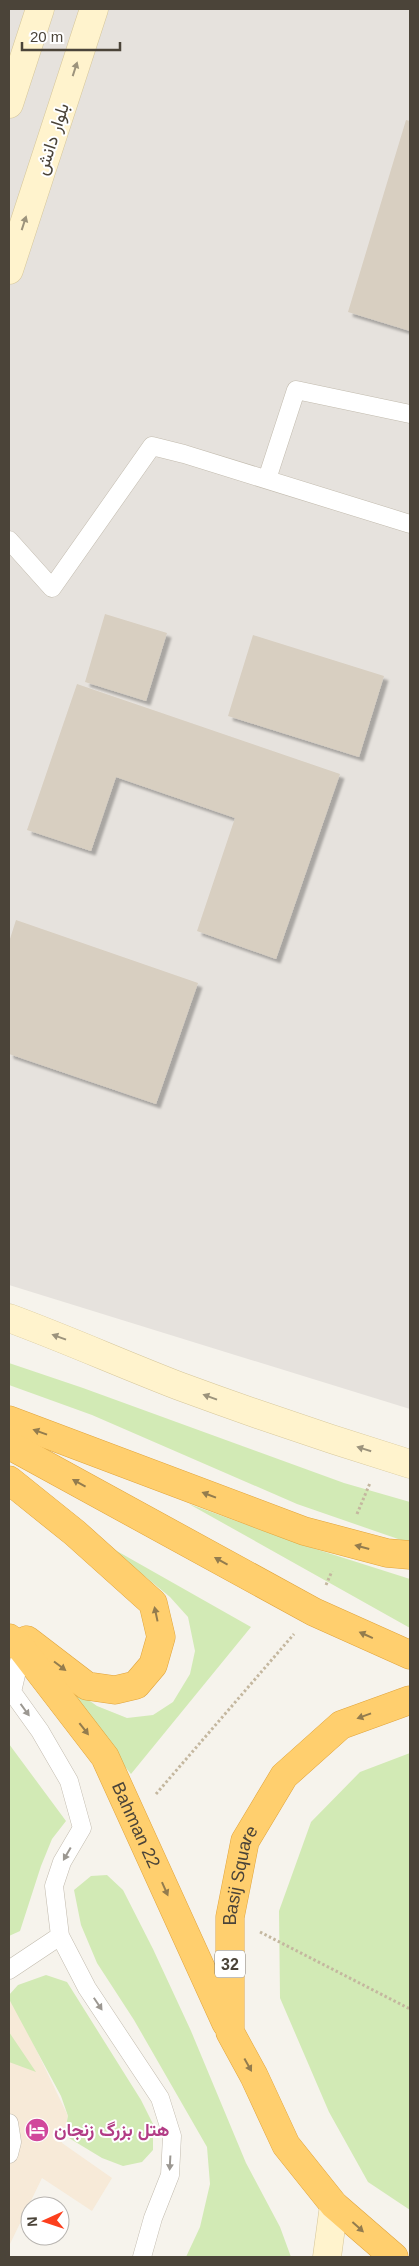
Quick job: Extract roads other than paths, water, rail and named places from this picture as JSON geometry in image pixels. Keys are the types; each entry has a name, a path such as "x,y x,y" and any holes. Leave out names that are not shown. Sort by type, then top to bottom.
{"highway":[{"path":"9,1420 304,1531 386,1553 410,1554"},
{"path":"9,1445 314,1612 410,1655"},
{"path":"9,1480 74,1533 154,1603 161,1637 154,1664 136,1686 115,1690 87,1686 9,1624"},
{"name":"Bahman 22","path":"15,1644 105,1756 230,2032"},
{"name":"Basij Square","path":"394,2257 334,2205 286,2145 254,2076 230,2032 230,1917 245,1841 284,1776 341,1725 410,1700"}],"main road":[{"path":"9,104 40,9"},
{"name":"بلوار دانش","path":"9,270 94,9"},
{"path":"9,1318 72,1341 187,1388 307,1432 410,1464"},
{"path":"327,2257 334,2205"}],"lane":[{"path":"267,479 296,390 410,414"},
{"path":"9,540 52,588 152,446 267,479 410,524"},
{"path":"15,1644 12,1692 40,1731 69,1781 82,1828 62,1862 54,1886 60,1936 87,1988 160,2098 172,2136 170,2175 153,2218 142,2257"},
{"path":"9,1970 60,1936"},
{"path":"9,2122 12,2142 9,2154"}],"place":[{"name":"هتل بزرگ زنجان","path":"37,2130"}]}
